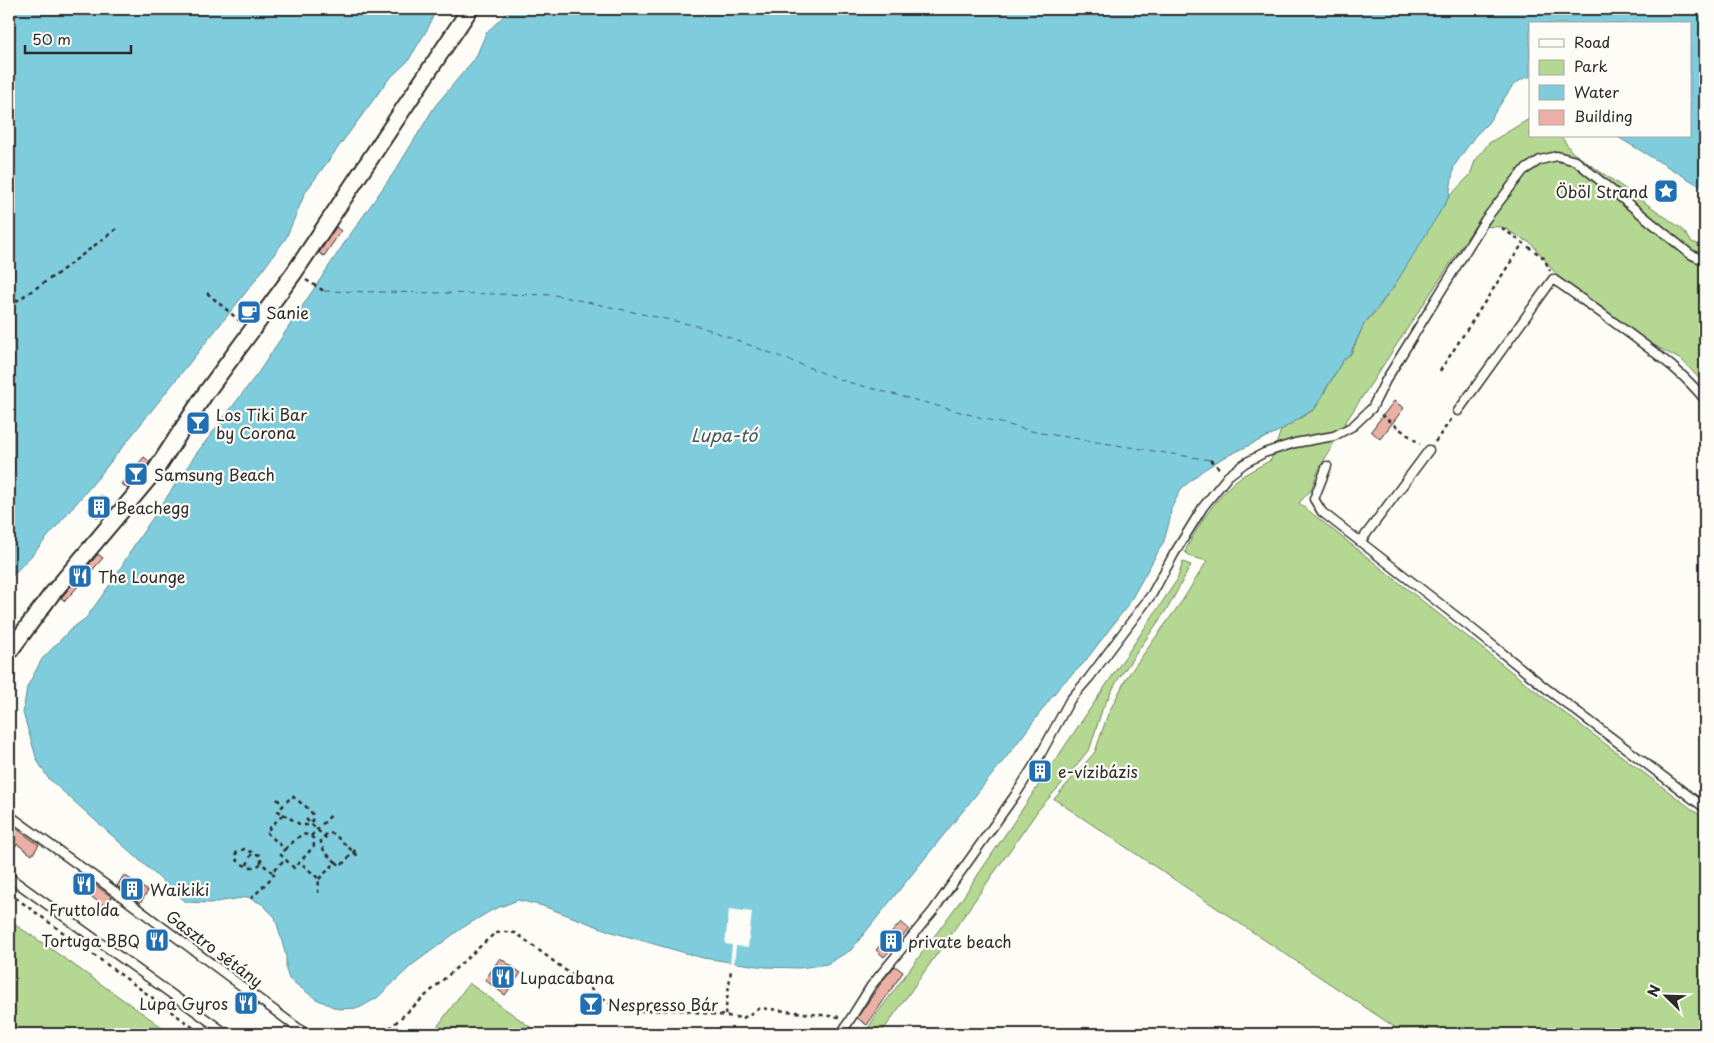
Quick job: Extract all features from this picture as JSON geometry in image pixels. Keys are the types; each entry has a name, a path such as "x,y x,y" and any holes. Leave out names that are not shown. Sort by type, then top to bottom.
{"street":[{"path":"9,652 51,595 155,471 206,394 294,273 470,9"}],"lane":[{"path":"841,1034 871,986 928,918 1016,794 1038,760 1070,700 1089,678 1152,594 1203,506 1228,476 1245,463 1264,453 1295,443 1334,436 1353,426 1372,408 1386,380 1486,220 1523,171 1540,160 1557,156 1576,161 1690,254 1705,261"},
{"path":"1458,411 1553,279 1663,359 1694,385 1705,400"},
{"path":"1361,541 1428,450"},
{"path":"1327,466 1314,499 1322,512 1548,689 1705,808"},
{"name":"Gasztro sétány","path":"9,815 306,1034"},
{"path":"9,876 227,1034"}],"path":[{"path":"9,306 57,274 119,227"},
{"path":"1502,228 1544,258 1553,279"},
{"path":"1440,371 1523,242"},
{"path":"294,273 324,291"},
{"path":"207,293 252,331"},
{"path":"1372,408 1428,450 1458,411"},
{"path":"292,796 310,809 313,815 310,823 301,825 283,814 278,811 292,796"},
{"path":"277,799 283,805"},
{"path":"311,836 333,813"},
{"path":"283,814 266,832 285,849"},
{"path":"306,819 329,841"},
{"path":"357,848 353,851 341,866 324,851 321,839 328,833 334,834 353,851 360,858"},
{"path":"302,834 311,836 314,846 294,868 280,854 302,834"},
{"path":"244,849 252,852 261,857 261,863 258,867 254,868 239,863 236,859 236,853 244,849"},
{"path":"247,865 252,852"},
{"path":"272,872 285,858"},
{"path":"300,862 319,879"},
{"path":"318,893 319,879 336,862"},
{"path":"251,899 274,875 261,863"},
{"path":"9,894 202,1034"},
{"path":"383,1034 495,933 505,932 516,933 613,1006 641,1011 680,1010 742,1018 760,1008 851,1018"},
{"path":"725,1015 731,970"}],"green space":[{"path":"1529,119 1529,138 1562,138 1572,152 1682,229 1692,242 1705,247 1705,385 1683,361 1581,305 1532,244 1502,227 1475,226 1347,420 1318,471 1311,490 1299,503 1542,696 1705,819 1705,1034 1405,1034 1054,799 1095,752 1108,714 1127,677 1182,601 1207,561 1192,557 1185,552 1206,515 1220,496 1234,482 1271,460 1281,430 1315,409 1343,360 1351,354 1364,324 1378,309 1449,197 1470,175 1475,161 1489,143"},
{"path":"1183,562 1191,565 1169,606 1117,681 1102,710 1090,748 1039,809 882,1032 888,1034 865,1034 876,1015 961,900 1177,580"},
{"path":"9,921 34,937 172,1034 9,1034"},
{"path":"469,983 540,1034 432,1034"}],"water":[{"path":"9,9 436,9 428,28 408,61 388,80 306,191 286,238 254,282 97,479 33,554 9,579"},
{"name":"Lupa-tó","path":"511,9 1705,9 1705,189 1619,138 1692,138 1692,22 1529,22 1529,77 1513,85 1488,123 1475,136 1454,166 1449,197 1393,288 1364,324 1350,354 1343,360 1314,409 1281,430 1221,459 1202,471 1181,489 1171,509 1164,541 1128,605 1083,664 1060,686 1012,750 851,950 827,964 800,968 765,967 703,958 612,932 543,906 518,900 492,910 462,928 412,965 377,998 359,1008 338,1009 316,999 289,979 286,970 286,956 275,917 262,904 248,897 210,903 186,902 48,778 37,760 23,713 27,687 42,659 71,629 86,618 114,579 133,547 196,454 258,373 345,242 397,168 435,106 476,57 486,33"}],"pier":[{"path":"729,909 752,912 748,947 736,946 734,965 730,965 732,945 725,944"}],"building":[{"path":"336,227 341,231 324,256 319,253"},
{"name":"Sanie","path":"249,301 258,306 247,322 239,316"},
{"path":"1394,401 1404,408 1380,439 1371,431"},
{"name":"Samsung Beach","path":"144,457 150,462 128,489 121,484"},
{"name":"Beachegg","path":"101,495 110,504 98,518 88,510"},
{"path":"98,554 103,558 65,601 61,598"},
{"path":"9,823 39,845 32,855 17,844 16,846 9,841"},
{"path":"80,874 112,897 105,907 73,883"},
{"name":"Waikiki","path":"124,875 148,891 140,903 117,886"},
{"name":"private beach","path":"901,922 909,929 884,957 876,950"},
{"name":"Tortuga BBQ","path":"153,930 168,941 162,950 146,939"},
{"name":"Lupacabana","path":"500,958 521,973 505,995 485,980"},
{"path":"895,966 903,972 867,1025 857,1018"},
{"name":"Lupa Gyros","path":"241,992 258,1005 251,1014 234,1000"}],"ferry route":[{"path":"324,291 555,295 702,327 844,381 1035,432 1210,460"}],"place":[{"name":"Öböl Strand","path":"1666,191"},
{"name":"Sanie","path":"249,312"},
{"name":"Los Tiki Bar by Corona","path":"198,423"},
{"name":"Samsung Beach","path":"136,474"},
{"name":"Beachegg","path":"99,507"},
{"name":"The Lounge","path":"80,576"},
{"name":"e-vízibázis","path":"1040,771"},
{"name":"Fruttolda","path":"84,884"},
{"name":"Waikiki","path":"132,889"},
{"name":"Tortuga BBQ","path":"157,940"},
{"name":"private beach","path":"891,941"},
{"name":"Lupacabana","path":"503,977"},
{"name":"Lupa Gyros","path":"246,1003"},
{"name":"Nespresso Bár","path":"591,1004"}]}
